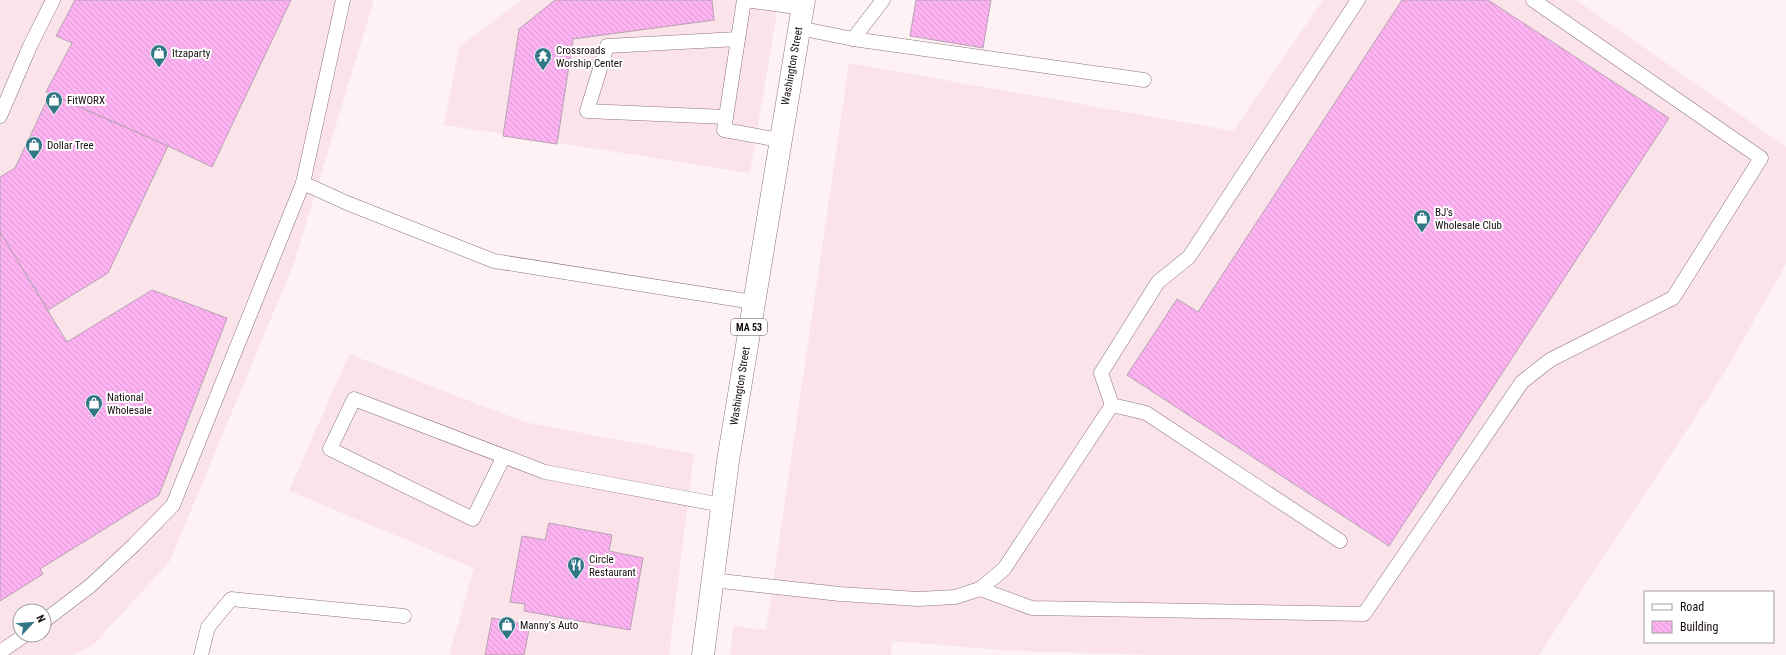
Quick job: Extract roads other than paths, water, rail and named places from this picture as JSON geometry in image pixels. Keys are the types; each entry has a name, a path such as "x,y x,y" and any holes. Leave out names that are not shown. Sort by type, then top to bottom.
{"main road":[{"name":"Washington Street","path":"702,655 722,505 753,302 802,12"}],"lane":[{"path":"0,116 30,46 53,0"},
{"path":"52,615 101,576 173,505 303,183 343,0"},
{"path":"780,140 724,130 745,0 802,12 852,39 1144,80"},
{"path":"852,39 883,0"},
{"path":"1112,405 1101,373 1158,282 1189,257 1358,0"},
{"path":"980,589 1032,608 1364,614 1522,382 1550,360 1673,298 1761,158 1533,0"},
{"path":"726,117 587,111 607,46 738,39"},
{"path":"303,183 347,204 494,261 753,302"},
{"path":"504,456 473,519 330,449 354,399 504,456 545,472 722,505"},
{"path":"1112,405 1146,413 1340,542"},
{"path":"712,580 840,594 918,599 955,598 980,589 1004,569 1112,405"},
{"path":"201,655 208,627 231,599 404,616"},
{"path":"0,652 13,643"}],"place":[{"name":"Itzaparty","path":"159,68"},
{"name":"Crossroads Worship Center","path":"543,71"},
{"name":"FitWORX","path":"54,115"},
{"name":"Dollar Tree","path":"34,160"},
{"name":"BJ's Wholesale Club","path":"1422,233"},
{"name":"National Wholesale","path":"94,418"},
{"name":"Circle Restaurant","path":"576,580"},
{"name":"Manny's Auto","path":"507,640"}]}
